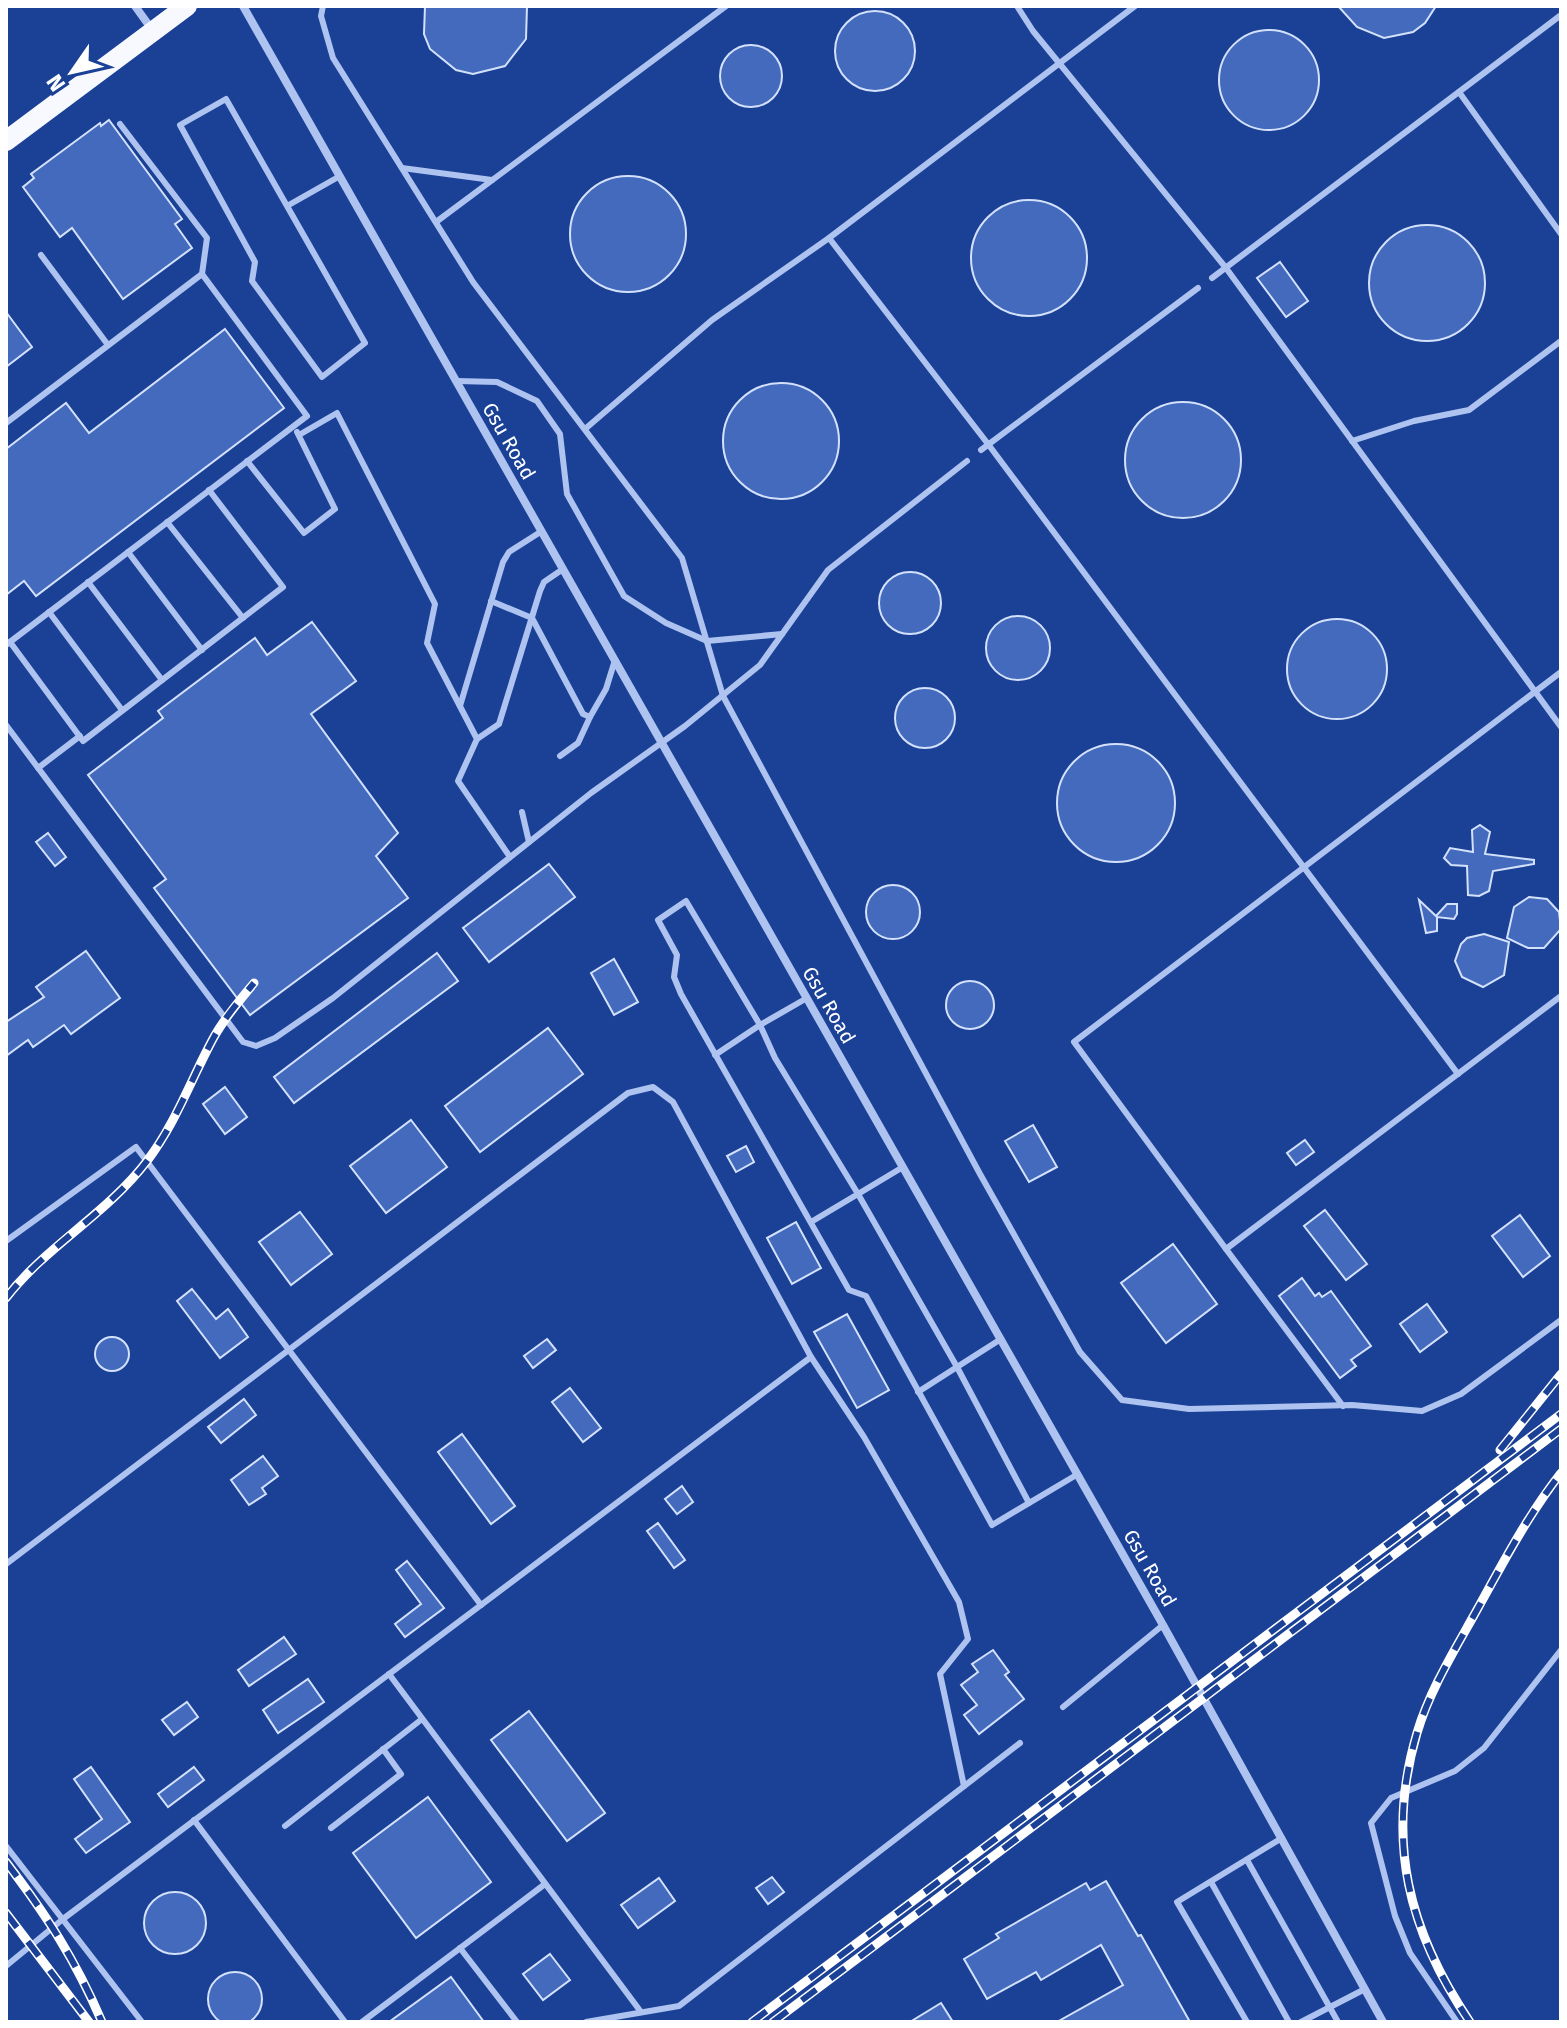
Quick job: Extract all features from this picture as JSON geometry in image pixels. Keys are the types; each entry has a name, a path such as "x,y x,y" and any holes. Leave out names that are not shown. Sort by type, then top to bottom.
{"main road":[{"path":"6,141 187,6"}],"street":[{"path":"135,6 154,32"},
{"name":"Gsu Road","path":"243,6 1078,1474 1383,2022"}],"lane":[{"path":"323,6 321,16 333,58 473,282 682,558 723,696 980,1174 1080,1352 1122,1400 1189,1409 1343,1406 1422,1411 1461,1394 1561,1320"},
{"path":"436,222 726,6"},
{"path":"1017,6 1226,268 1561,727"},
{"path":"585,429 712,320 829,238 1135,6"},
{"path":"1212,278 1561,15"},
{"path":"1459,92 1561,234"},
{"path":"226,99 287,206 365,343 322,377 252,281 255,262 180,125 226,99"},
{"path":"120,124 207,238 202,274 307,416 294,425 88,582 8,644 83,741 283,587 209,490"},
{"path":"402,168 492,180"},
{"path":"287,206 340,176"},
{"path":"829,238 988,444 1302,869 1458,1074"},
{"path":"41,255 108,345"},
{"path":"6,423 202,274"},
{"path":"981,450 1198,288"},
{"path":"1352,441 1414,421 1469,410 1561,341"},
{"path":"457,381 497,382 537,401 560,434 567,494 624,596 666,623 707,641 782,634"},
{"path":"299,435 337,413 435,604 427,643 477,739"},
{"path":"247,461 304,533 335,509 294,425"},
{"path":"6,725 243,1042 256,1046 275,1038 333,998 529,842 723,696 760,665 828,570 967,461"},
{"path":"167,522 243,618"},
{"path":"460,706 509,552 542,531"},
{"path":"128,552 202,650"},
{"path":"510,857 458,781 477,739 499,724 544,582 563,569"},
{"path":"88,582 162,680"},
{"path":"491,601 532,618 583,714 590,717"},
{"path":"49,612 122,710"},
{"path":"560,756 578,743 606,689 615,660"},
{"path":"1343,1406 1074,1042 1561,672"},
{"path":"38,768 80,736"},
{"path":"522,812 529,842"},
{"path":"1029,1503 957,1367 686,901 658,920 677,955 674,977 681,994 849,1290 866,1296 992,1525 1078,1474"},
{"path":"1226,1249 1561,996"},
{"path":"715,1055 807,998"},
{"path":"6,1564 628,1093 653,1087 673,1102 811,1357 864,1437 959,1602 968,1639 940,1674 964,1786"},
{"path":"6,1241 136,1147 481,1605"},
{"path":"811,1222 903,1167"},
{"path":"918,1392 1001,1339"},
{"path":"6,1966 63,1919 811,1357"},
{"path":"1063,1707 1163,1625"},
{"path":"1457,2022 1410,1953 1395,1916 1371,1823 1391,1798 1455,1771 1484,1748 1561,1650"},
{"path":"389,1674 641,2012"},
{"path":"285,1826 422,1719"},
{"path":"586,2022 679,2006 1020,1743"},
{"path":"331,1828 401,1774 383,1749"},
{"path":"194,1820 345,2022"},
{"path":"1247,2022 1177,1902 1282,1838"},
{"path":"6,1846 142,2022"},
{"path":"1247,1860 1338,2022"},
{"path":"1211,1882 1289,2022"},
{"path":"362,2022 545,1884"},
{"path":"460,1948 517,2022"},
{"path":"1301,2022 1365,1989"}],"building":[{"path":"425,6 527,6 526,39 505,66 473,74 456,70 430,49 424,34"},
{"path":"1338,6 1436,6 1425,23 1413,32 1384,38 1357,27"},
{"path":"875,11 890,14 903,23 912,36 915,51 912,66 903,79 890,88 875,91 860,88 847,79 838,66 835,51 838,36 847,23 860,14"},
{"path":"1269,30 1288,34 1305,44 1315,61 1319,80 1315,99 1305,116 1288,126 1269,130 1250,126 1233,116 1223,99 1219,80 1223,61 1233,44 1250,34"},
{"path":"751,45 773,54 782,76 773,98 751,107 729,98 720,76 729,54"},
{"path":"109,120 182,219 175,224 192,248 123,299 72,228 60,237 23,187 34,178 31,174 100,123 101,126"},
{"path":"628,176 650,180 669,193 682,212 686,234 682,256 669,275 650,288 628,292 606,288 587,275 574,256 570,234 574,212 587,193 606,180"},
{"path":"1029,200 1051,204 1070,217 1083,236 1087,258 1083,280 1070,299 1051,312 1029,316 1007,312 988,299 975,280 971,258 975,236 988,217 1007,204"},
{"path":"1427,225 1449,230 1468,242 1480,261 1485,283 1480,305 1468,324 1449,336 1427,341 1405,336 1386,324 1374,305 1369,283 1374,261 1386,242 1405,230"},
{"path":"1280,262 1308,301 1286,317 1257,278"},
{"path":"6,312 32,347 6,367"},
{"path":"225,329 284,408 36,596 24,581 6,595 6,449 66,403 89,433"},
{"path":"781,383 803,387 822,400 835,419 839,441 835,463 822,482 803,495 781,499 759,495 740,482 727,463 723,441 727,419 740,400 759,387"},
{"path":"1183,402 1205,406 1224,419 1237,438 1241,460 1237,482 1224,501 1205,514 1183,518 1161,514 1142,501 1129,482 1125,460 1129,438 1142,419 1161,406"},
{"path":"910,572 932,581 941,603 932,625 910,634 888,625 879,603 888,581"},
{"path":"1018,616 1041,625 1050,648 1041,671 1018,680 995,671 986,648 995,625"},
{"path":"1337,619 1356,623 1373,633 1383,650 1387,669 1383,688 1373,705 1356,715 1337,719 1318,715 1301,705 1291,688 1287,669 1291,650 1301,633 1318,623"},
{"path":"312,622 356,681 311,714 398,833 376,856 408,898 250,1015 154,888 166,879 88,775 163,718 158,711 255,638 267,655"},
{"path":"925,688 937,690 946,697 953,706 953,730 946,739 937,746 925,748 913,746 904,739 897,730 895,718 897,706 904,697 913,690"},
{"path":"1116,744 1149,754 1165,770 1175,803 1165,836 1149,852 1116,862 1083,852 1067,836 1057,803 1067,770 1083,754"},
{"path":"1480,825 1490,832 1485,854 1534,860 1534,864 1493,871 1489,891 1479,896 1468,895 1467,866 1451,865 1444,858 1450,848 1473,852 1472,830"},
{"path":"48,833 66,857 55,866 36,842"},
{"path":"549,864 575,897 489,962 463,928"},
{"path":"893,885 904,887 912,893 918,901 918,923 912,931 904,937 893,939 882,937 874,931 868,923 866,912 868,901 874,893 882,887"},
{"path":"1529,897 1547,899 1559,912 1561,929 1544,948 1528,948 1507,938 1514,907"},
{"path":"1419,900 1436,916 1447,904 1457,904 1457,914 1454,919 1437,917 1437,931 1426,933"},
{"path":"1484,934 1509,942 1504,975 1483,987 1462,977 1455,961 1461,944 1467,938"},
{"path":"86,951 120,998 71,1034 64,1025 33,1047 28,1040 6,1056 6,1022 44,997 36,987"},
{"path":"437,953 458,981 294,1103 274,1077"},
{"path":"614,959 638,1002 614,1015 591,973"},
{"path":"970,981 979,982 987,988 993,996 993,1014 987,1022 979,1028 970,1029 961,1028 953,1022 947,1014 946,1005 947,996 953,988 961,982"},
{"path":"548,1028 583,1074 480,1152 445,1106"},
{"path":"225,1087 247,1117 225,1134 203,1104"},
{"path":"411,1120 447,1167 386,1213 350,1166"},
{"path":"1033,1125 1057,1167 1029,1182 1005,1141"},
{"path":"1305,1140 1314,1152 1296,1165 1287,1153"},
{"path":"746,1146 754,1162 736,1172 727,1156"},
{"path":"1325,1210 1367,1264 1346,1280 1304,1226"},
{"path":"300,1212 332,1254 291,1285 259,1242"},
{"path":"1520,1215 1550,1256 1523,1277 1492,1236"},
{"path":"796,1222 821,1268 792,1284 767,1238"},
{"path":"1173,1244 1217,1304 1166,1343 1121,1283"},
{"path":"1302,1278 1315,1296 1319,1293 1322,1297 1331,1291 1371,1346 1351,1360 1356,1366 1340,1378 1279,1296"},
{"path":"192,1289 216,1319 228,1309 248,1337 220,1358 177,1301"},
{"path":"1427,1304 1447,1332 1420,1352 1400,1324"},
{"path":"847,1314 889,1390 857,1408 814,1332"},
{"path":"112,1337 124,1342 129,1354 124,1366 112,1371 100,1366 95,1354 100,1342"},
{"path":"547,1339 556,1350 533,1368 524,1356"},
{"path":"570,1388 601,1428 583,1442 552,1402"},
{"path":"244,1399 256,1415 221,1443 208,1427"},
{"path":"462,1434 515,1506 491,1524 438,1452"},
{"path":"263,1456 278,1476 262,1488 266,1494 249,1505 231,1480"},
{"path":"682,1486 693,1502 677,1514 665,1499"},
{"path":"658,1523 685,1560 674,1568 647,1531"},
{"path":"407,1561 444,1608 405,1637 395,1624 421,1604 396,1570"},
{"path":"284,1637 296,1654 249,1686 238,1670"},
{"path":"993,1650 1009,1672 1005,1675 1024,1699 979,1734 964,1715 977,1705 961,1685 978,1672 972,1664"},
{"path":"308,1679 324,1702 278,1733 263,1710"},
{"path":"187,1702 198,1717 174,1735 162,1720"},
{"path":"529,1711 605,1813 567,1841 491,1740"},
{"path":"91,1767 130,1822 86,1853 75,1839 102,1819 74,1779"},
{"path":"194,1767 204,1780 168,1807 158,1794"},
{"path":"428,1797 491,1882 416,1938 353,1853"},
{"path":"772,1877 784,1892 768,1904 756,1888"},
{"path":"659,1878 675,1901 638,1928 621,1905"},
{"path":"1106,1881 1138,1936 1141,1935 1190,2022 1057,2022 1123,1985 1101,1945 1041,1980 1036,1972 987,1999 964,1959 999,1938 996,1934 1086,1883 1090,1890"},
{"path":"175,1892 187,1894 197,1901 204,1911 204,1935 197,1945 187,1952 175,1954 163,1952 153,1945 146,1935 144,1923 146,1911 153,1901 163,1894"},
{"path":"550,1954 570,1980 543,2000 523,1974"},
{"path":"235,1972 254,1980 262,1999 254,2018 235,2026 216,2018 208,1999 216,1980"},
{"path":"451,1977 484,2022 389,2022"},
{"path":"941,2003 953,2022 910,2022"}],"railway":[{"path":"6,1298 39,1262 114,1197 147,1161 175,1116 218,1030 254,983"},
{"path":"1500,1450 1561,1374"},
{"path":"752,2022 1561,1414"},
{"path":"773,2022 1561,1429"},
{"path":"1470,2022 1431,1954 1409,1884 1403,1811 1408,1773 1422,1717 1444,1669 1517,1539 1561,1473"},
{"path":"6,1862 59,1939 102,2022"},
{"path":"6,1913 89,2022"}]}
